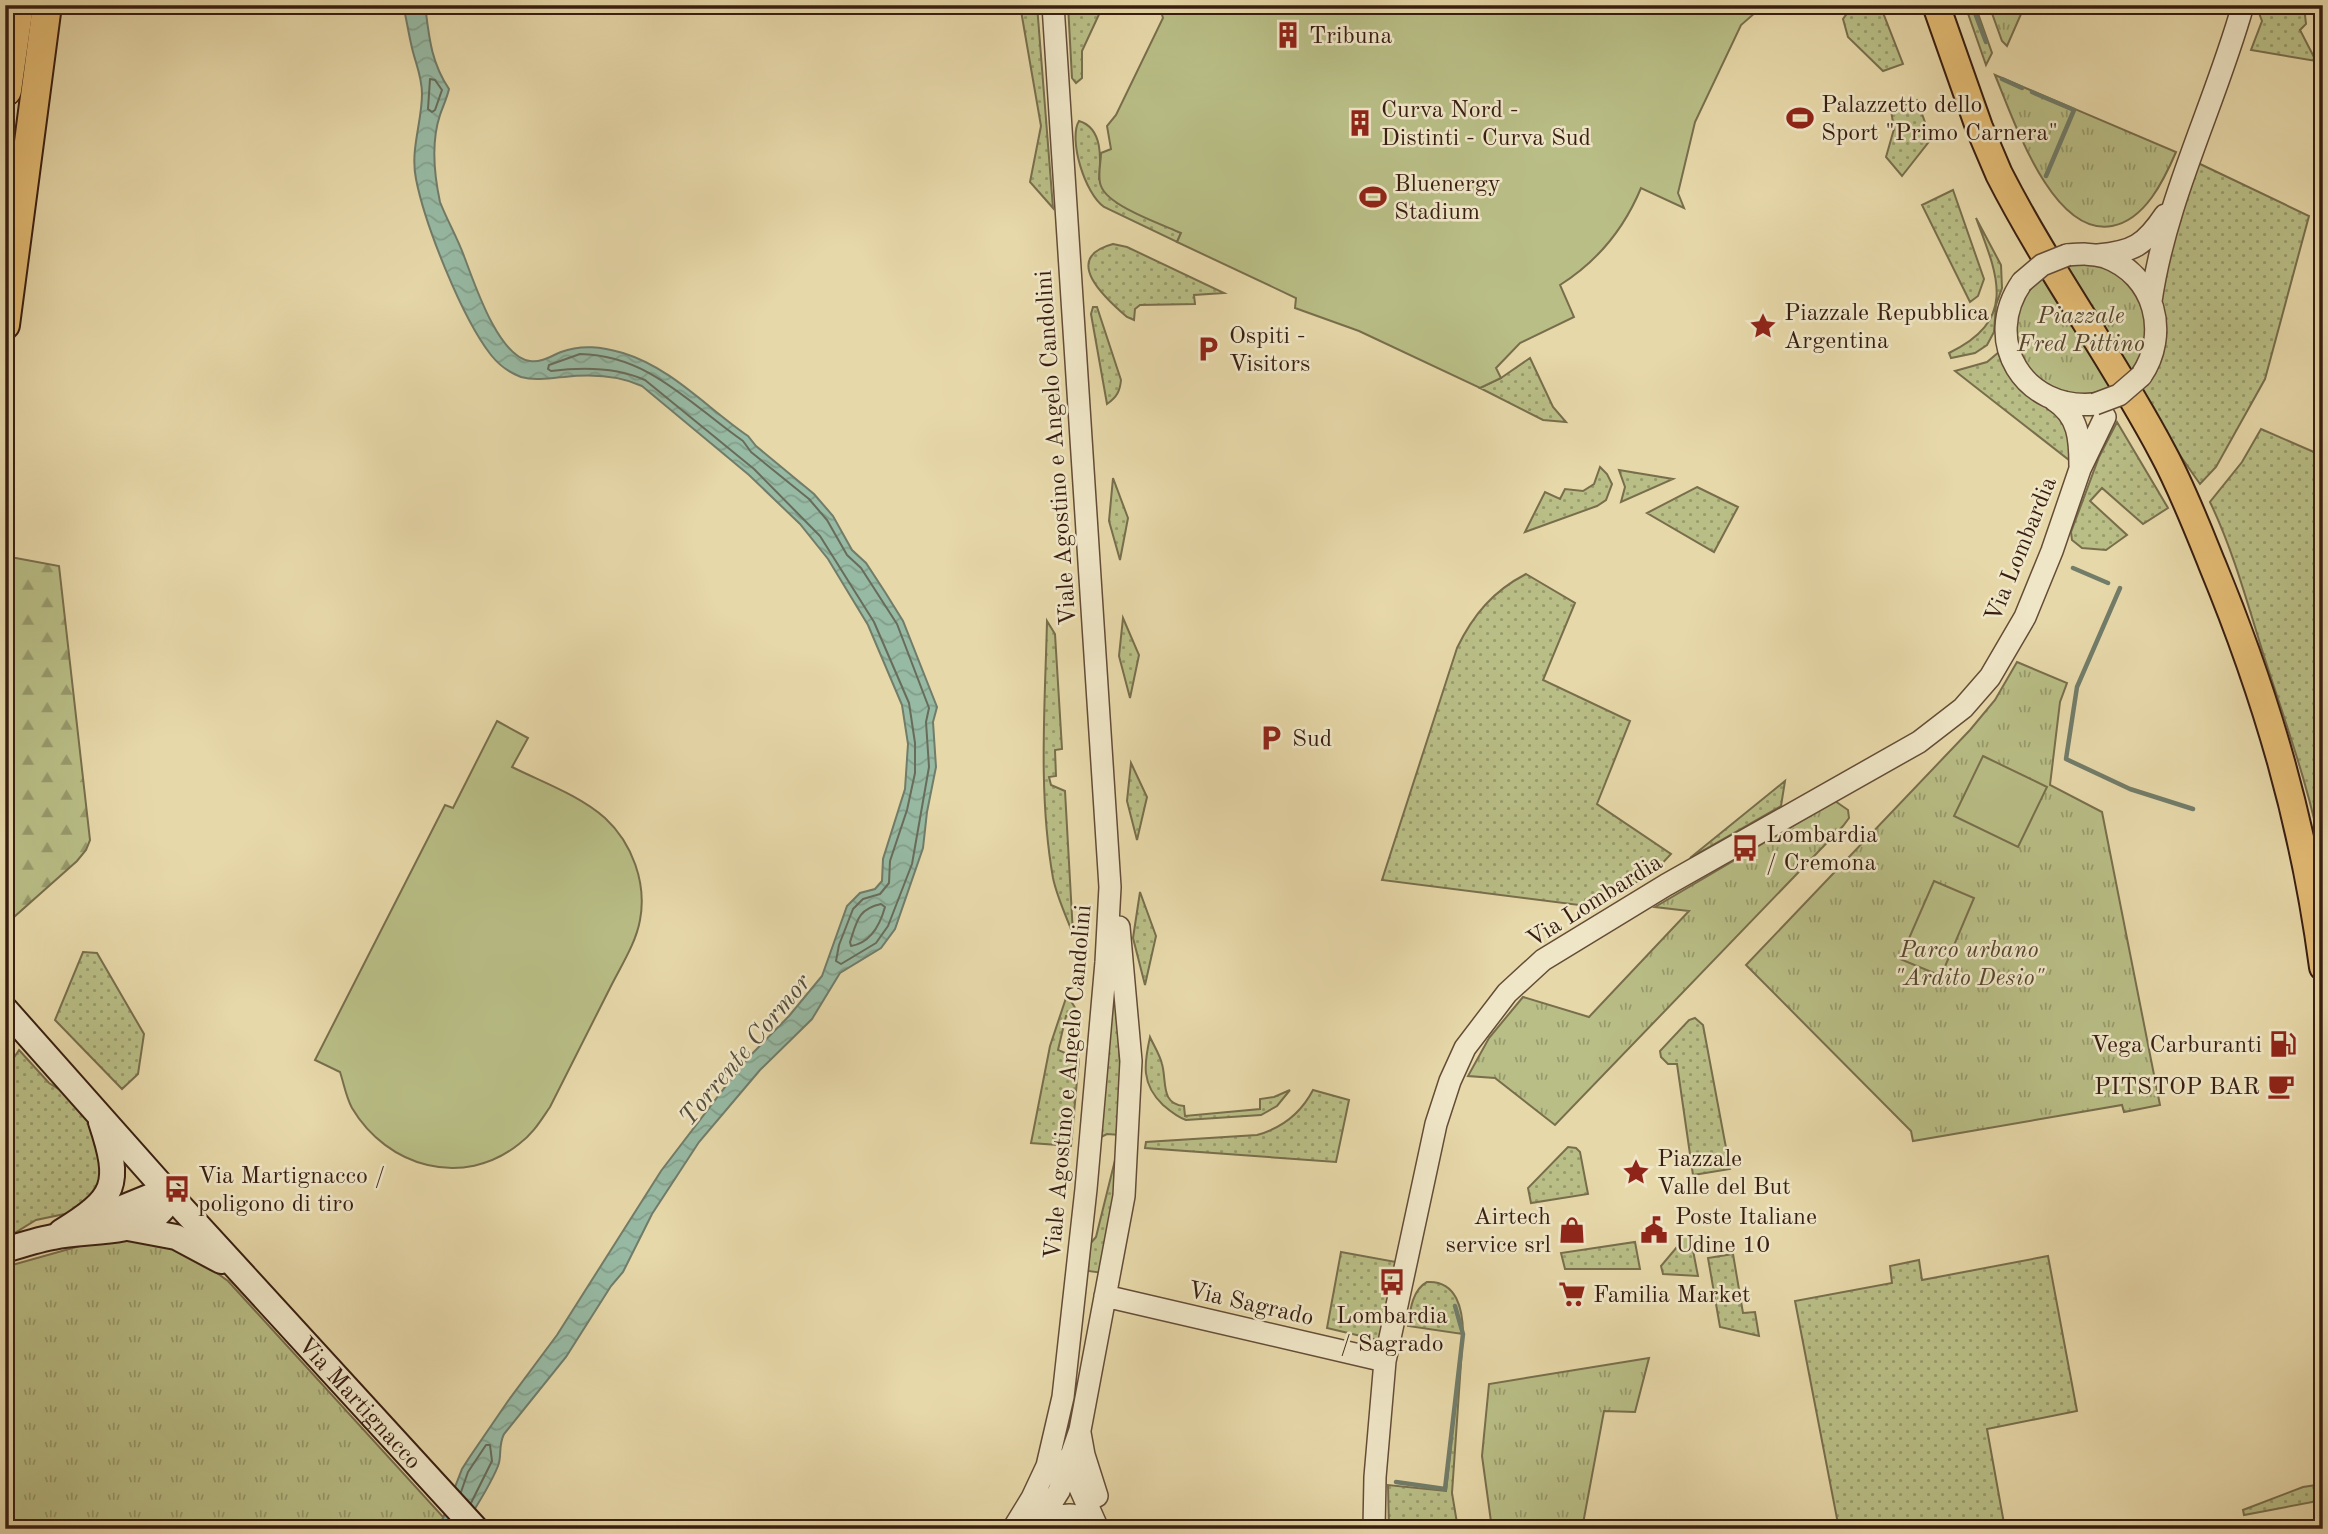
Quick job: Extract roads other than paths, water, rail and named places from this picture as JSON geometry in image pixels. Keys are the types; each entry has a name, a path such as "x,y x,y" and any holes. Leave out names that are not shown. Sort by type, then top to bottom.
{"highway":[{"path":"5,90 17,5"},
{"path":"5,325 47,5"}],"main road":[{"path":"1918,5 1967,139 1990,187 2150,462 2203,542"},
{"path":"1936,5 1979,127 2004,184 2164,454 2203,542 2242,639 2277,745 2305,853 2323,967"},
{"name":"Via Martignacco","path":"5,1009 171,1196 476,1529"},
{"name":"Via Martignacco","path":"54,1237 97,1208 109,1192 113,1167 99,1115"},
{"name":"Via Martignacco","path":"54,1237 151,1196 171,1196"},
{"name":"Via Martignacco","path":"5,1250 54,1237 124,1227 155,1216 165,1207 171,1196"},
{"name":"Via Martignacco","path":"124,1227 176,1237 244,1275"}],"street":[{"name":"Viale Agostino e Angelo Candolini","path":"1053,5 1110,887 1106,962 1074,1291 1105,1295 1124,1196 1131,1071 1119,931 1110,887"},
{"path":"2151,301 2173,205 2240,14 2250,5"},
{"path":"2097,256 2117,263 2130,272 2151,301 2156,317 2152,354 2141,376 2100,411 2052,399 2040,393 2019,372 2007,343 2008,308 2022,282 2042,265 2067,255 2124,253 2138,246 2155,230 2173,205"},
{"name":"Via Lombardia","path":"2052,399 2068,411 2077,428 2080,440 2080,469"},
{"name":"Via Lombardia","path":"1374,1529 1375,1477 1385,1361 1436,1124 1460,1059 1483,1023 1528,972 1560,948 1919,742 1963,708 1990,677 2025,617 2052,551 2100,411"},
{"path":"1013,1529 1047,1466 1057,1427 1074,1291"},
{"path":"1037,1527 1059,1491 1080,1430 1105,1295"},
{"name":"Via Sagrado","path":"1105,1295 1385,1361"},
{"path":"1057,1427 1063,1450 1098,1529"},
{"path":"1080,1430 1104,1529"},
{"path":"1037,1527 1063,1515 1073,1515 1080,1516 1098,1529"}],"water":[{"path":"403,5 425,5 435,59 449,89 437,125 434,147 440,202 481,300 508,347 518,356 530,361 584,347 623,353 673,378 748,436 756,446 814,494 833,516 852,550 866,563 903,621 937,707 933,722 936,767 923,848 895,929 881,948 840,973 812,1019 760,1070 699,1142 652,1214 623,1272 611,1286 566,1357 504,1434 494,1474 462,1529 436,1529 469,1458 557,1335 661,1171 745,1061 789,1016 822,976 847,906 860,893 875,889 882,881 883,859 905,789 908,744 902,705 868,625 828,559 800,524 749,475 642,386 604,376 537,379 521,377 498,362 480,339 446,270 427,221 416,179 414,157 422,88"}],"waterway":[{"path":"1972,5 1986,42"},
{"path":"2002,79 2022,88"},
{"path":"2032,92 2074,110 2046,176"},
{"path":"2073,568 2108,583"},
{"path":"2120,588 2077,687 2066,759 2130,789 2193,809"},
{"path":"1396,1482 1445,1489 1463,1334 1455,1306"}],"place":[{"name":"Tribuna","path":"1288,35"},
{"name":"Palazzetto dello Sport \"Primo Carnera\"","path":"1800,118"},
{"name":"Curva Nord - Distinti - Curva Sud","path":"1360,123"},
{"name":"Bluenergy Stadium","path":"1373,197"},
{"name":"Piazzale Repubblica Argentina","path":"1763,326"},
{"name":"Ospiti - Visitors","path":"1208,349"},
{"name":"Sud","path":"1271,738"},
{"name":"Lombardia / Cremona","path":"1745,848"},
{"name":"Vega Carburanti","path":"2283,1044"},
{"name":"PITSTOP BAR","path":"2281,1086"},
{"name":"Piazzale Valle del But","path":"1636,1172"},
{"name":"Via Martignacco / poligono di tiro","path":"177,1189"},
{"name":"Airtech service srl","path":"1572,1230"},
{"name":"Poste Italiane Udine 10","path":"1654,1230"},
{"name":"Lombardia / Sagrado","path":"1392,1282"},
{"name":"Familia Market","path":"1572,1294"}],"park label":[{"name":"Piazzale Fred Pittino","path":"2081,329"},
{"name":"Parco urbano \"Ardito Desio\"","path":"1969,963"}],"water label":[{"name":"Torrente Cormor","path":"744,1049"}]}
